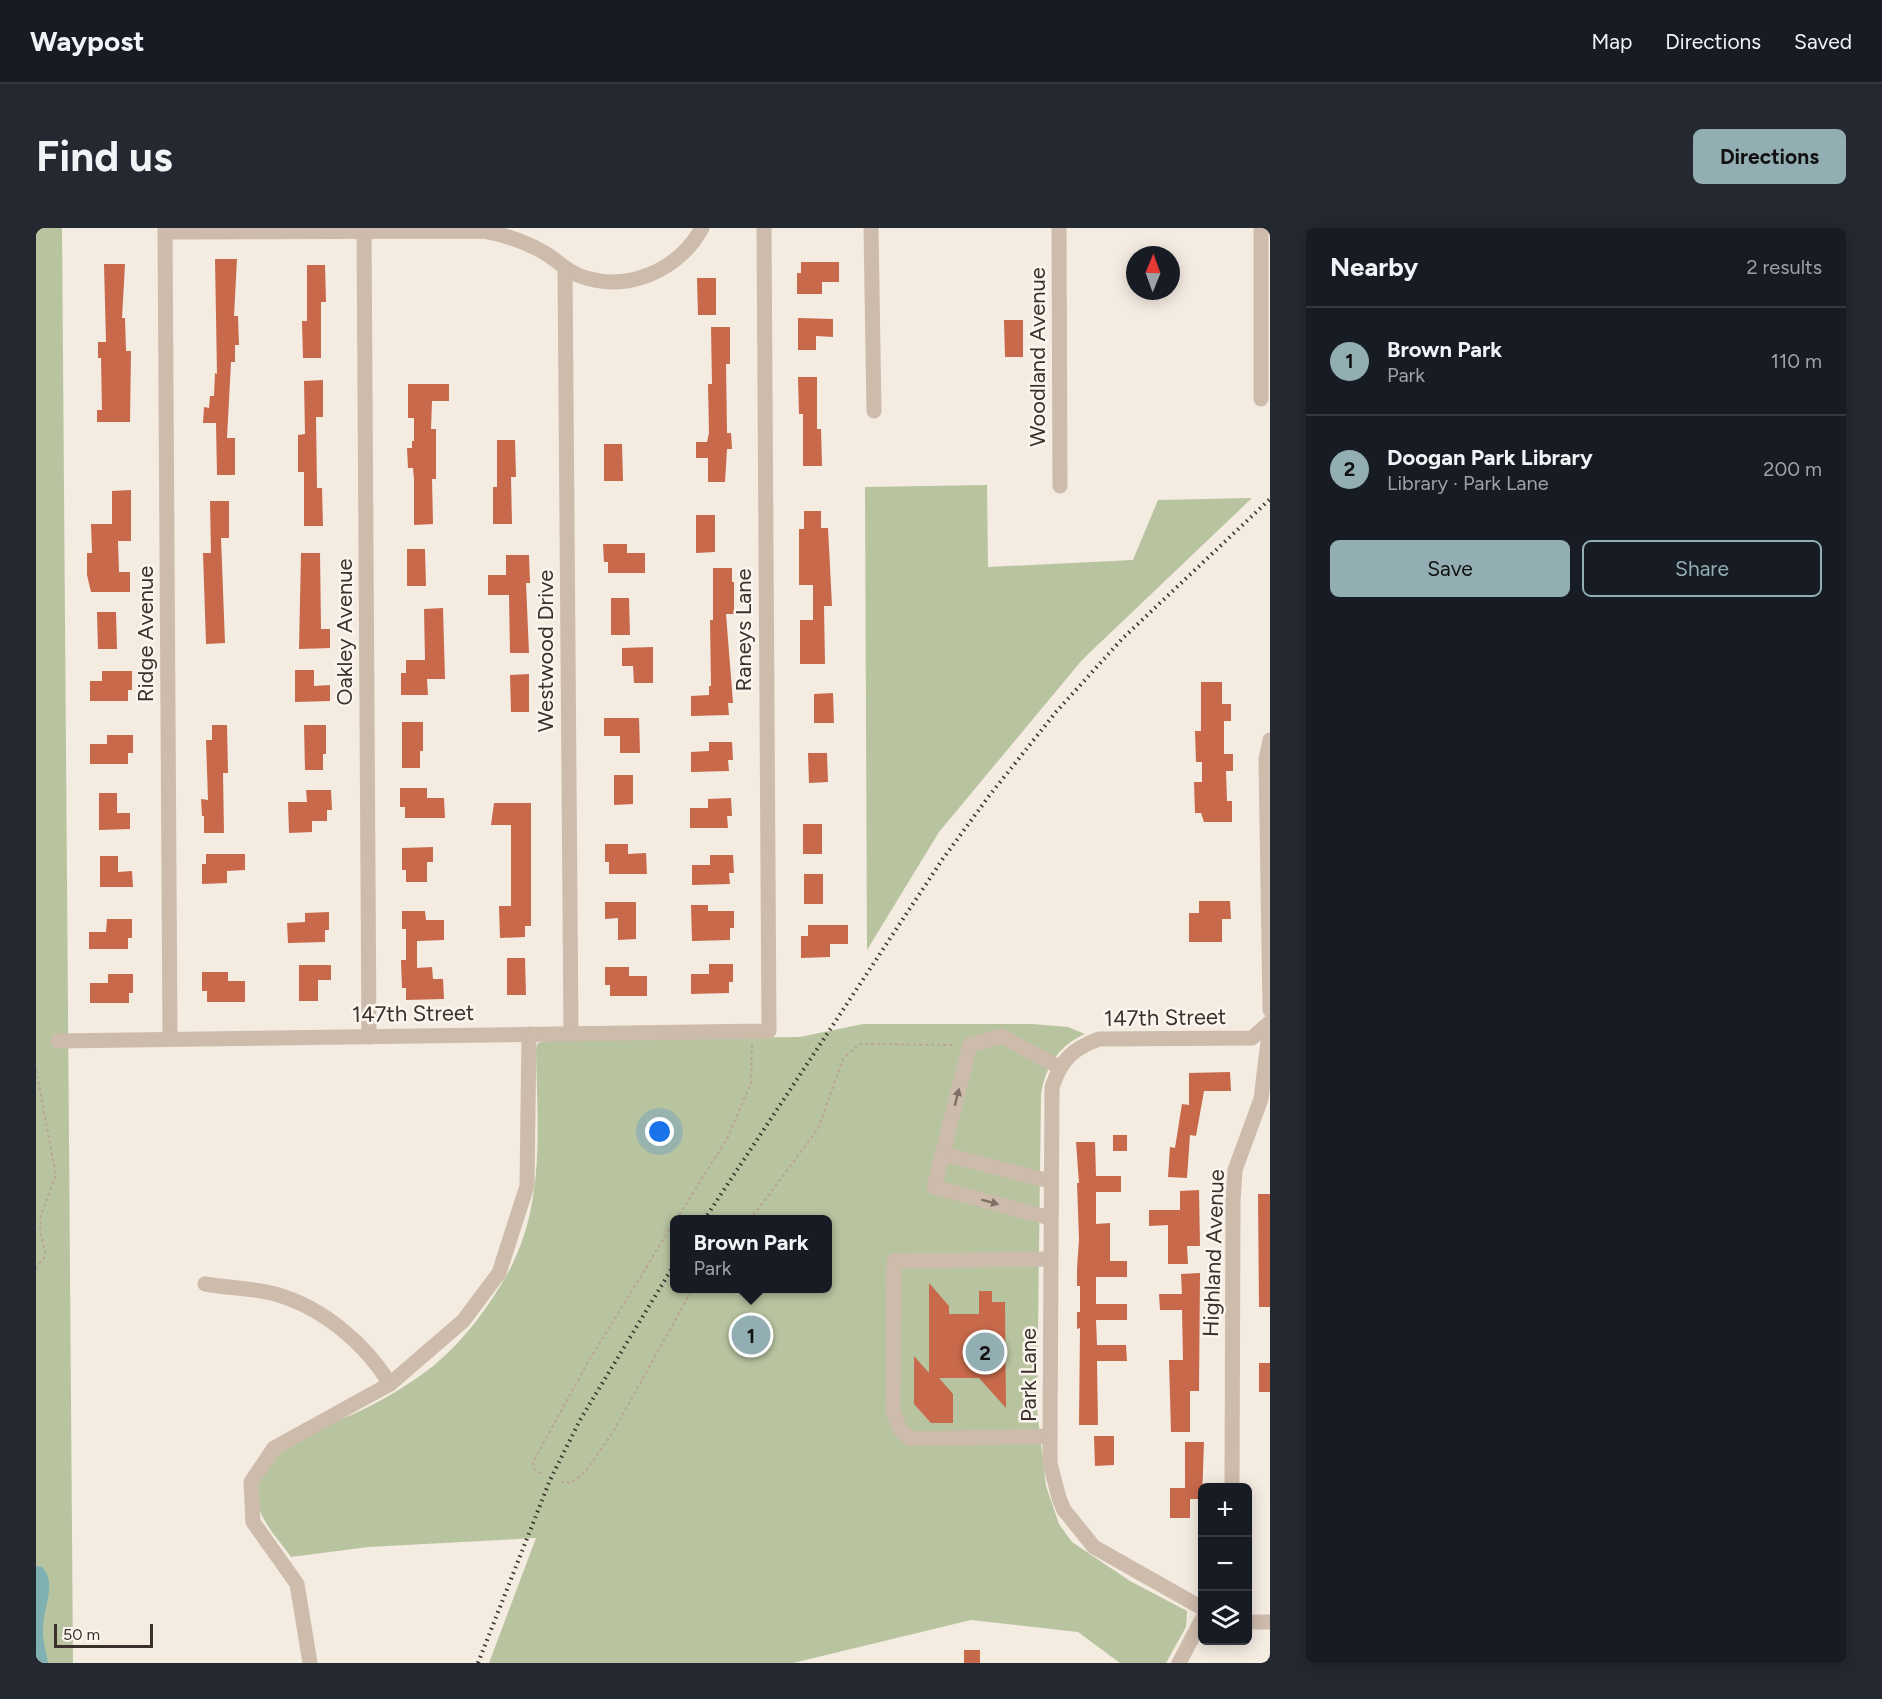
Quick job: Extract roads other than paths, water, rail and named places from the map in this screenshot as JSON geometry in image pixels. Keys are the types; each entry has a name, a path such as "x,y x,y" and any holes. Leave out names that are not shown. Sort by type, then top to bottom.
{"street":[{"path":"165,230 484,231 506,235 529,245 577,275 613,283 650,276 671,263 706,228"},
{"name":"Raneys Lane","path":"764,228 769,1031"},
{"path":"871,228 874,411"},
{"name":"Woodland Avenue","path":"1059,228 1060,486"},
{"path":"1261,228 1261,399"},
{"name":"Oakley Avenue","path":"364,229 369,1036"},
{"name":"Ridge Avenue","path":"165,230 170,1039"},
{"name":"Westwood Drive","path":"565,268 571,1034"},
{"path":"1270,740 1266,759 1270,1010"},
{"name":"147th Street","path":"1059,1067 1078,1047 1099,1039 1252,1038 1270,1023"},
{"name":"Highland Avenue","path":"1232,1483 1234,1191 1236,1170 1261,1099 1270,1023"},
{"name":"147th Street","path":"58,1041 769,1031"},
{"path":"310,1663 297,1584 254,1522 251,1482 274,1448 390,1384 463,1321 499,1273 527,1186 529,1034"},
{"path":"1050,1218 934,1187 970,1046 1001,1036 1059,1067"},
{"name":"Park Lane","path":"1059,1067 1053,1087 1050,1181 1052,1472 1064,1510 1094,1547 1198,1605"},
{"path":"943,1154 1050,1181"},
{"path":"1050,1259 894,1261 893,1410 900,1430 911,1439 1050,1436"},
{"path":"205,1284 275,1294 320,1314 364,1348 390,1384"},
{"path":"1252,1622 1270,1622"},
{"path":"1179,1663 1198,1628"}],"water":[{"path":"36,1566 42,1567 49,1580 43,1631 48,1663 36,1663"}],"railway":[{"path":"707,1215 942,860 989,796 1056,712 1122,639 1270,499"},
{"path":"478,1663 550,1480 580,1420 670,1272"}],"place":[{"name":"Brown Park","path":"751,1335"},
{"name":"Doogan Park Library","path":"985,1352"}]}
